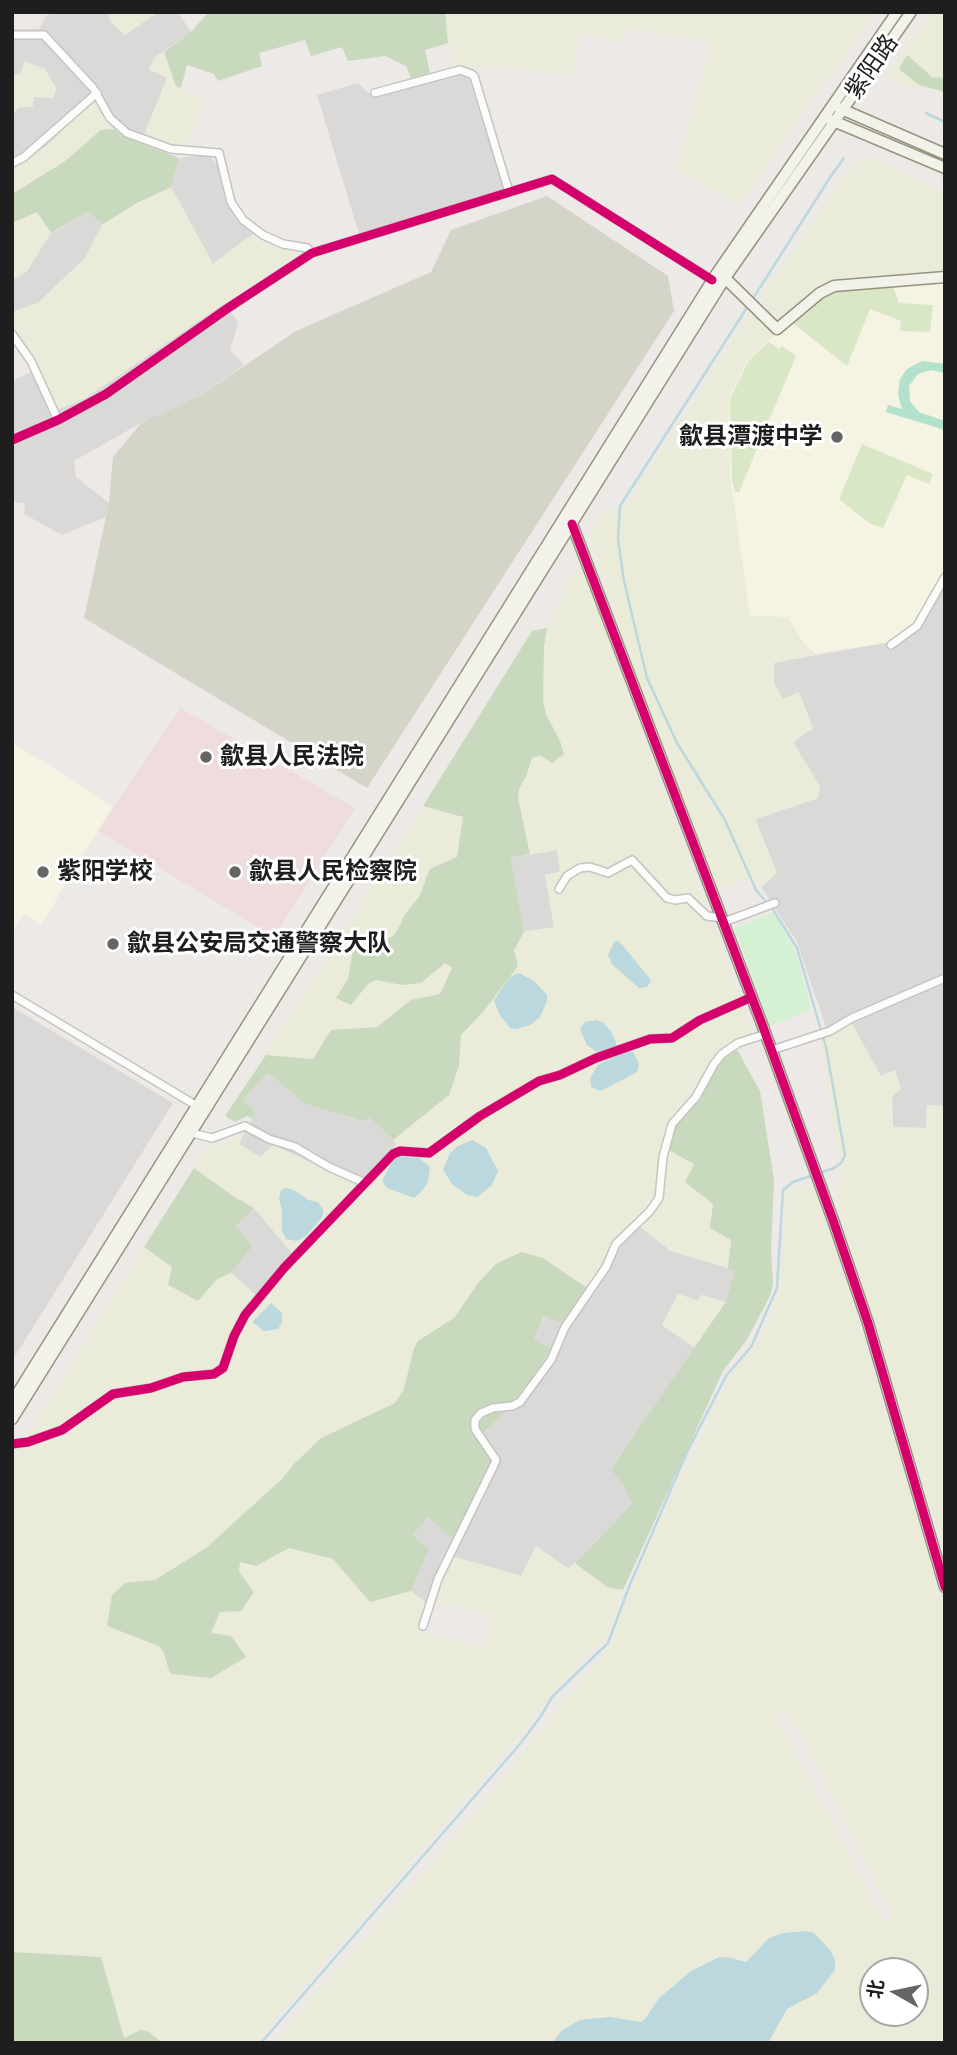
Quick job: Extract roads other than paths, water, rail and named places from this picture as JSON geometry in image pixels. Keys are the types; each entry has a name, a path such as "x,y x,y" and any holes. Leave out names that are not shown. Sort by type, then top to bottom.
{"main road":[{"name":"紫阳路","path":"838,108 897,12"},
{"name":"紫阳路","path":"829,120 911,12"},
{"path":"838,108 945,154"},
{"path":"829,120 945,168"},
{"path":"12,1419 726,278 829,120"},
{"path":"12,1402 712,281 829,120"},
{"path":"726,278 777,329 820,293 830,288 945,277"},
{"path":"572,524 772,1050 868,1323 945,1587"}],"street":[{"path":"12,35 44,35 97,93 110,118 127,133 171,149 219,153 231,202 243,220 263,236 283,244 307,248 312,253"},
{"path":"375,93 460,70 474,76 509,192"},
{"path":"12,163 24,157 97,93"},
{"path":"12,440 58,420 121,384 228,308 312,253 552,179 712,281"},
{"path":"12,334 31,361 58,420"},
{"path":"891,645 917,626 945,577"},
{"path":"559,889 567,876 580,868 590,867 608,873 632,860 667,898 688,898 707,916 723,920 775,902"},
{"path":"772,1050 830,1031 852,1018 945,978"},
{"path":"12,995 197,1106"},
{"path":"12,1444 29,1443 62,1430 113,1394 151,1388 183,1377 214,1374 223,1368 234,1336 245,1315 284,1268 393,1154 400,1151 429,1153 480,1116 539,1081 561,1075 596,1058 650,1039 673,1038 700,1020 752,997"},
{"path":"424,1626 438,1578 496,1460 475,1429 475,1420 481,1413 493,1408 509,1407 520,1402 551,1360 565,1327 606,1267 616,1244 650,1211 659,1198 663,1157 671,1124 696,1097 722,1054 738,1043 766,1034"},
{"path":"192,1133 212,1138 245,1126 270,1139 295,1147 329,1167 365,1183"}],"water":[{"path":"615,941 619,941 651,980 647,987 639,988 612,964 608,955"},
{"path":"519,973 534,981 547,995 547,1001 540,1017 530,1025 516,1029 510,1028 499,1014 494,1000 510,977"},
{"path":"596,1020 604,1023 612,1033 617,1046 614,1049 597,1052 587,1045 580,1029 585,1022"},
{"path":"627,1051 633,1052 639,1064 637,1072 601,1091 591,1087 590,1078 598,1065"},
{"path":"472,1140 486,1148 498,1171 492,1185 477,1197 467,1195 452,1184 443,1170 450,1153"},
{"path":"398,1156 419,1158 430,1167 428,1182 414,1198 387,1188 382,1181"},
{"path":"287,1188 308,1200 318,1202 323,1209 323,1216 305,1237 297,1241 286,1239 282,1231 279,1199 281,1190"},
{"path":"271,1303 282,1313 282,1322 278,1329 264,1331 252,1322"},
{"path":"804,1931 814,1933 831,1951 835,1970 817,1993 787,2009 768,2043 552,2043 562,2030 580,2020 610,2017 641,2022 659,1998 691,1971 719,1957 746,1962 769,1938"}],"waterway":[{"path":"926,113 945,122"},
{"path":"752,300 844,158"},
{"path":"261,2043 520,1744 552,1697 608,1643 687,1452 726,1376 751,1347 777,1288 783,1190 793,1182 834,1168 841,1163 845,1155 826,1047 797,948 774,911 756,890 725,820 677,743 647,678 624,581 618,539 620,506 748,306"}],"place":[{"name":"歙县潭渡中学","path":"837,437"},
{"name":"歙县人民法院","path":"206,757"},
{"name":"紫阳学校","path":"43,872"},
{"name":"歙县人民检察院","path":"235,872"},
{"name":"歙县公安局交通警察大队","path":"113,944"}]}
